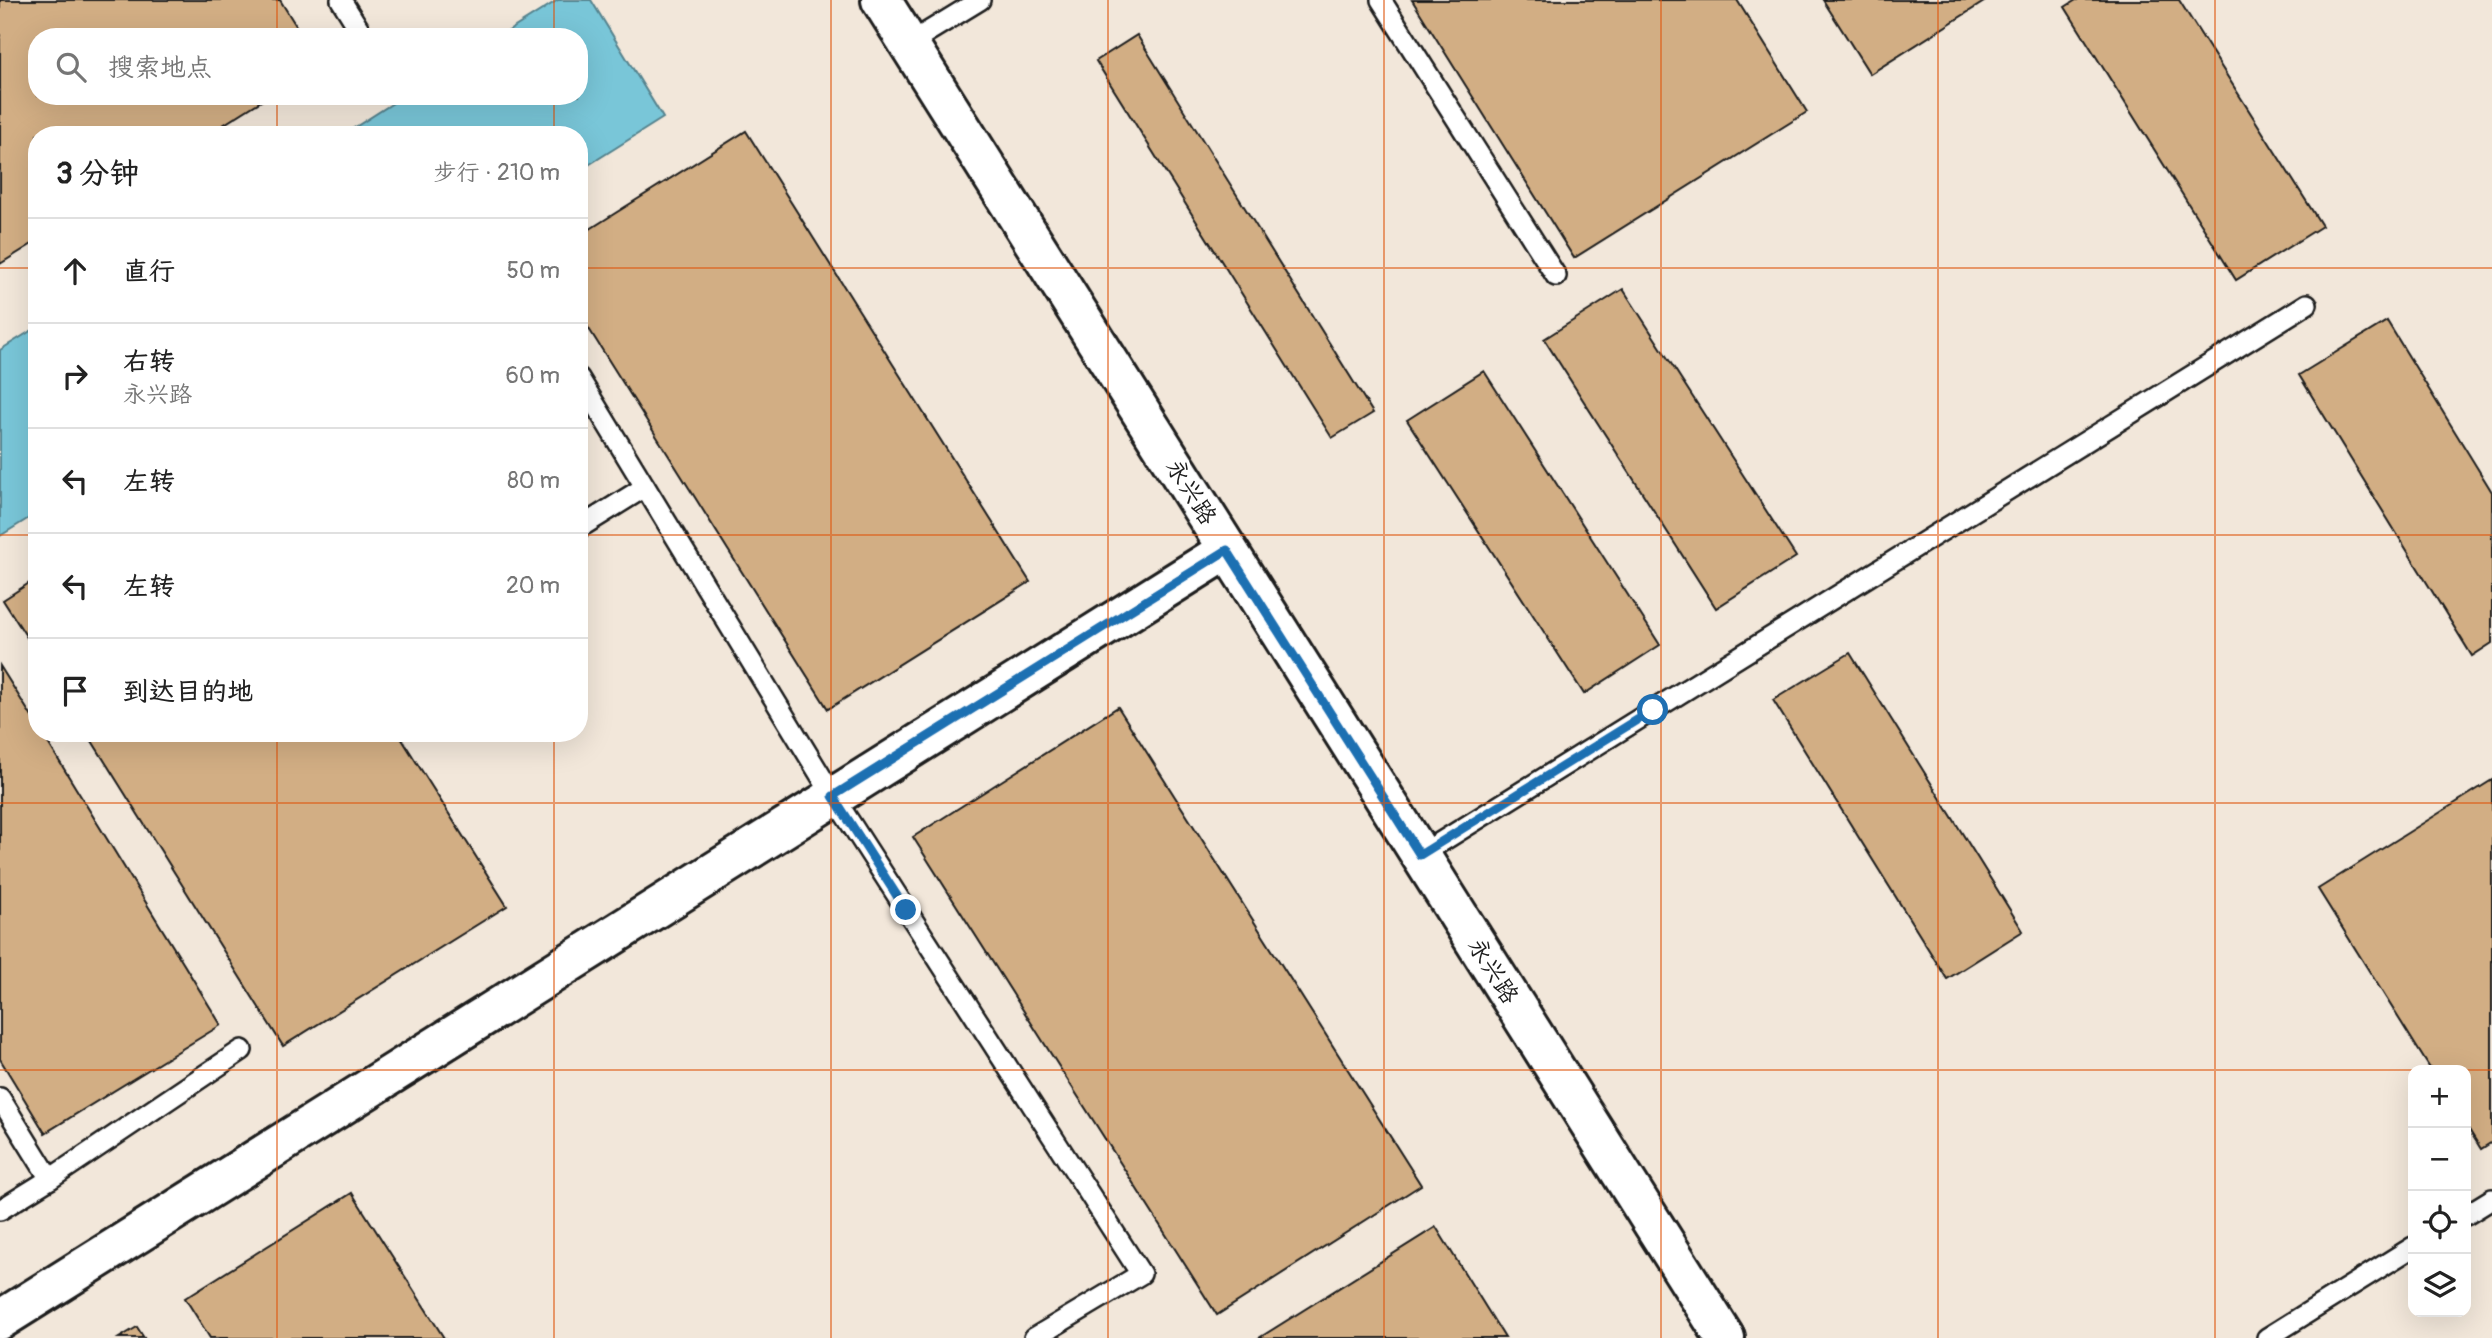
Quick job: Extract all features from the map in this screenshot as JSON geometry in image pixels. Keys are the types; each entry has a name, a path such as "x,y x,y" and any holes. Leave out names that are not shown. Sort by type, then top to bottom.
{"street":[{"name":"永兴路","path":"881,0 1725,1338"},
{"path":"0,1320 1227,550"}],"lane":[{"path":"341,0 358,28"},
{"path":"908,44 980,0"},
{"path":"1381,0 1556,276"},
{"path":"1420,855 2306,304"},
{"path":"588,393 833,796 1140,1274 1034,1338"},
{"path":"588,522 645,487"},
{"path":"0,1210 242,1050"},
{"path":"0,1098 50,1179"},
{"path":"2471,1212 2492,1199"},
{"path":"2267,1338 2408,1251"}],"water":[{"path":"558,0 591,0 663,118 588,165 588,126 357,126 390,105 588,105 588,28 513,28"},
{"path":"28,333 28,519 0,536 0,350"}],"building":[{"path":"0,0 280,0 297,28 28,28 28,105 255,105 221,126 28,126 28,247 0,264"},
{"path":"1412,0 1737,0 1807,112 1574,258"},
{"path":"1823,0 1987,0 1870,74"},
{"path":"2076,0 2179,0 2322,226 2236,280 2065,7"},
{"path":"1137,35 1373,413 1332,438 1096,61"},
{"path":"746,131 1030,582 828,709 588,327 588,230"},
{"path":"1623,289 1796,557 1716,608 1544,339"},
{"path":"2387,321 2492,492 2492,643 2472,656 2299,375"},
{"path":"1484,371 1660,645 1584,694 1407,420"},
{"path":"28,584 28,639 3,600"},
{"path":"1850,653 2023,931 1947,979 1773,700"},
{"path":"0,666 28,711 28,742 48,742 221,1025 45,1133 0,1059"},
{"path":"1118,707 1421,1185 1217,1315 913,837"},
{"path":"93,742 404,742 507,906 283,1046"},
{"path":"2492,780 2492,1142 2481,1149 2471,1133 2471,1065 2428,1065 2318,889"},
{"path":"352,1193 444,1338 210,1338 185,1298"},
{"path":"1436,1227 1505,1338 1259,1338"},
{"path":"137,1327 144,1338 119,1338"}],"route":[{"path":"906,910 833,796 1227,550 1420,855 1653,710"}]}
